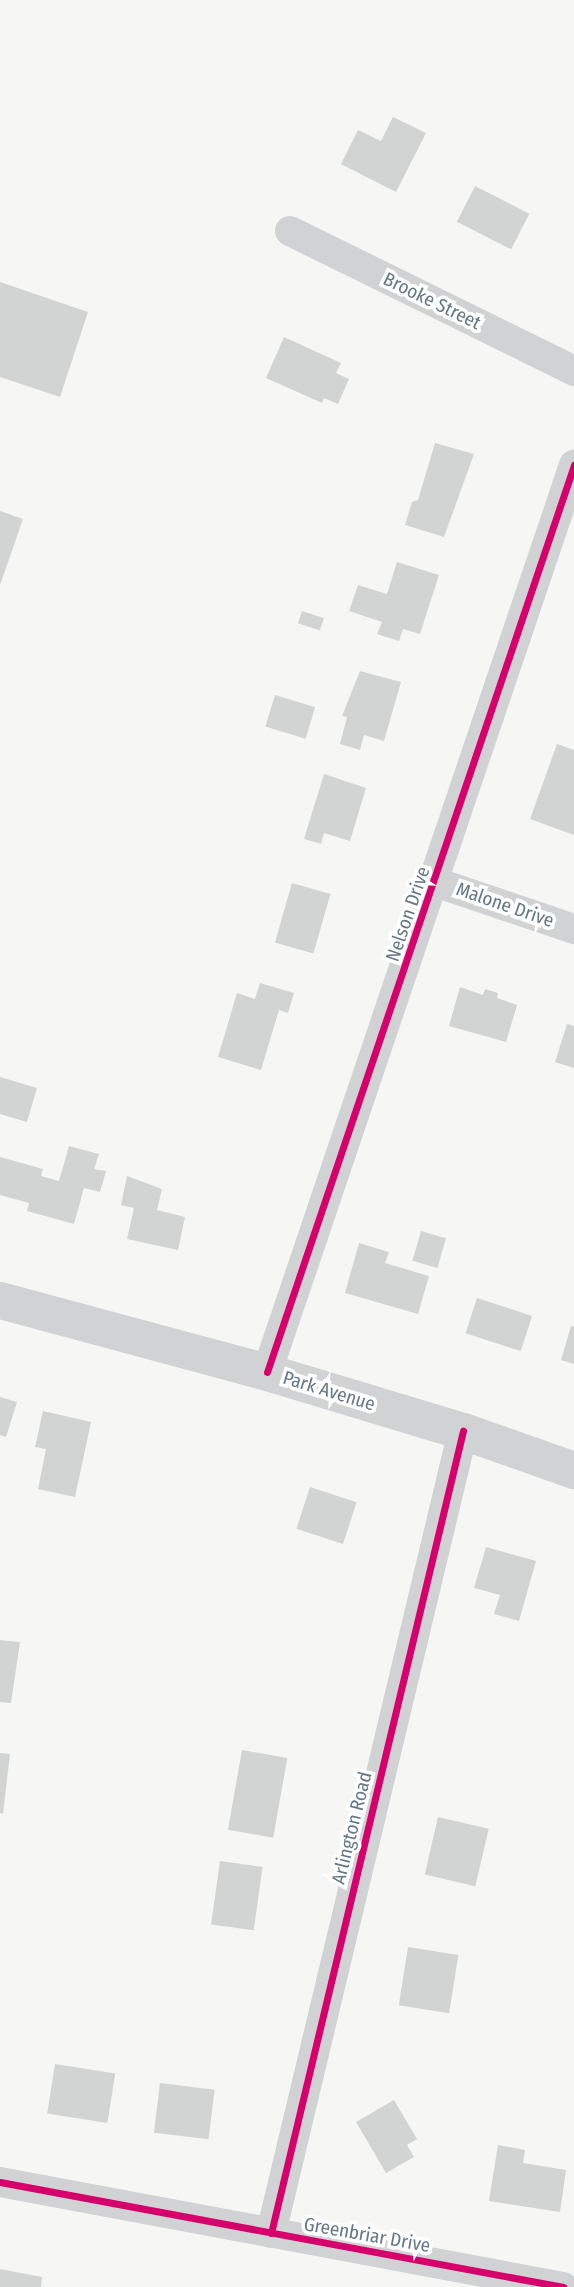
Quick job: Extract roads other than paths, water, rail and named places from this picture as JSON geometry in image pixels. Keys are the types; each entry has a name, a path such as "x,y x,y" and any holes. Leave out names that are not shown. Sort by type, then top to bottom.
{"street":[{"name":"Brooke Street","path":"290,231 574,372"},
{"name":"Nelson Drive","path":"267,1372 574,465"},
{"name":"Malone Drive","path":"435,882 574,929"},
{"name":"Park Avenue","path":"0,1300 267,1372 463,1431 574,1470"},
{"name":"Arlington Road","path":"271,2233 463,1431"},
{"name":"Greenbriar Drive","path":"0,2182 563,2287"}]}
